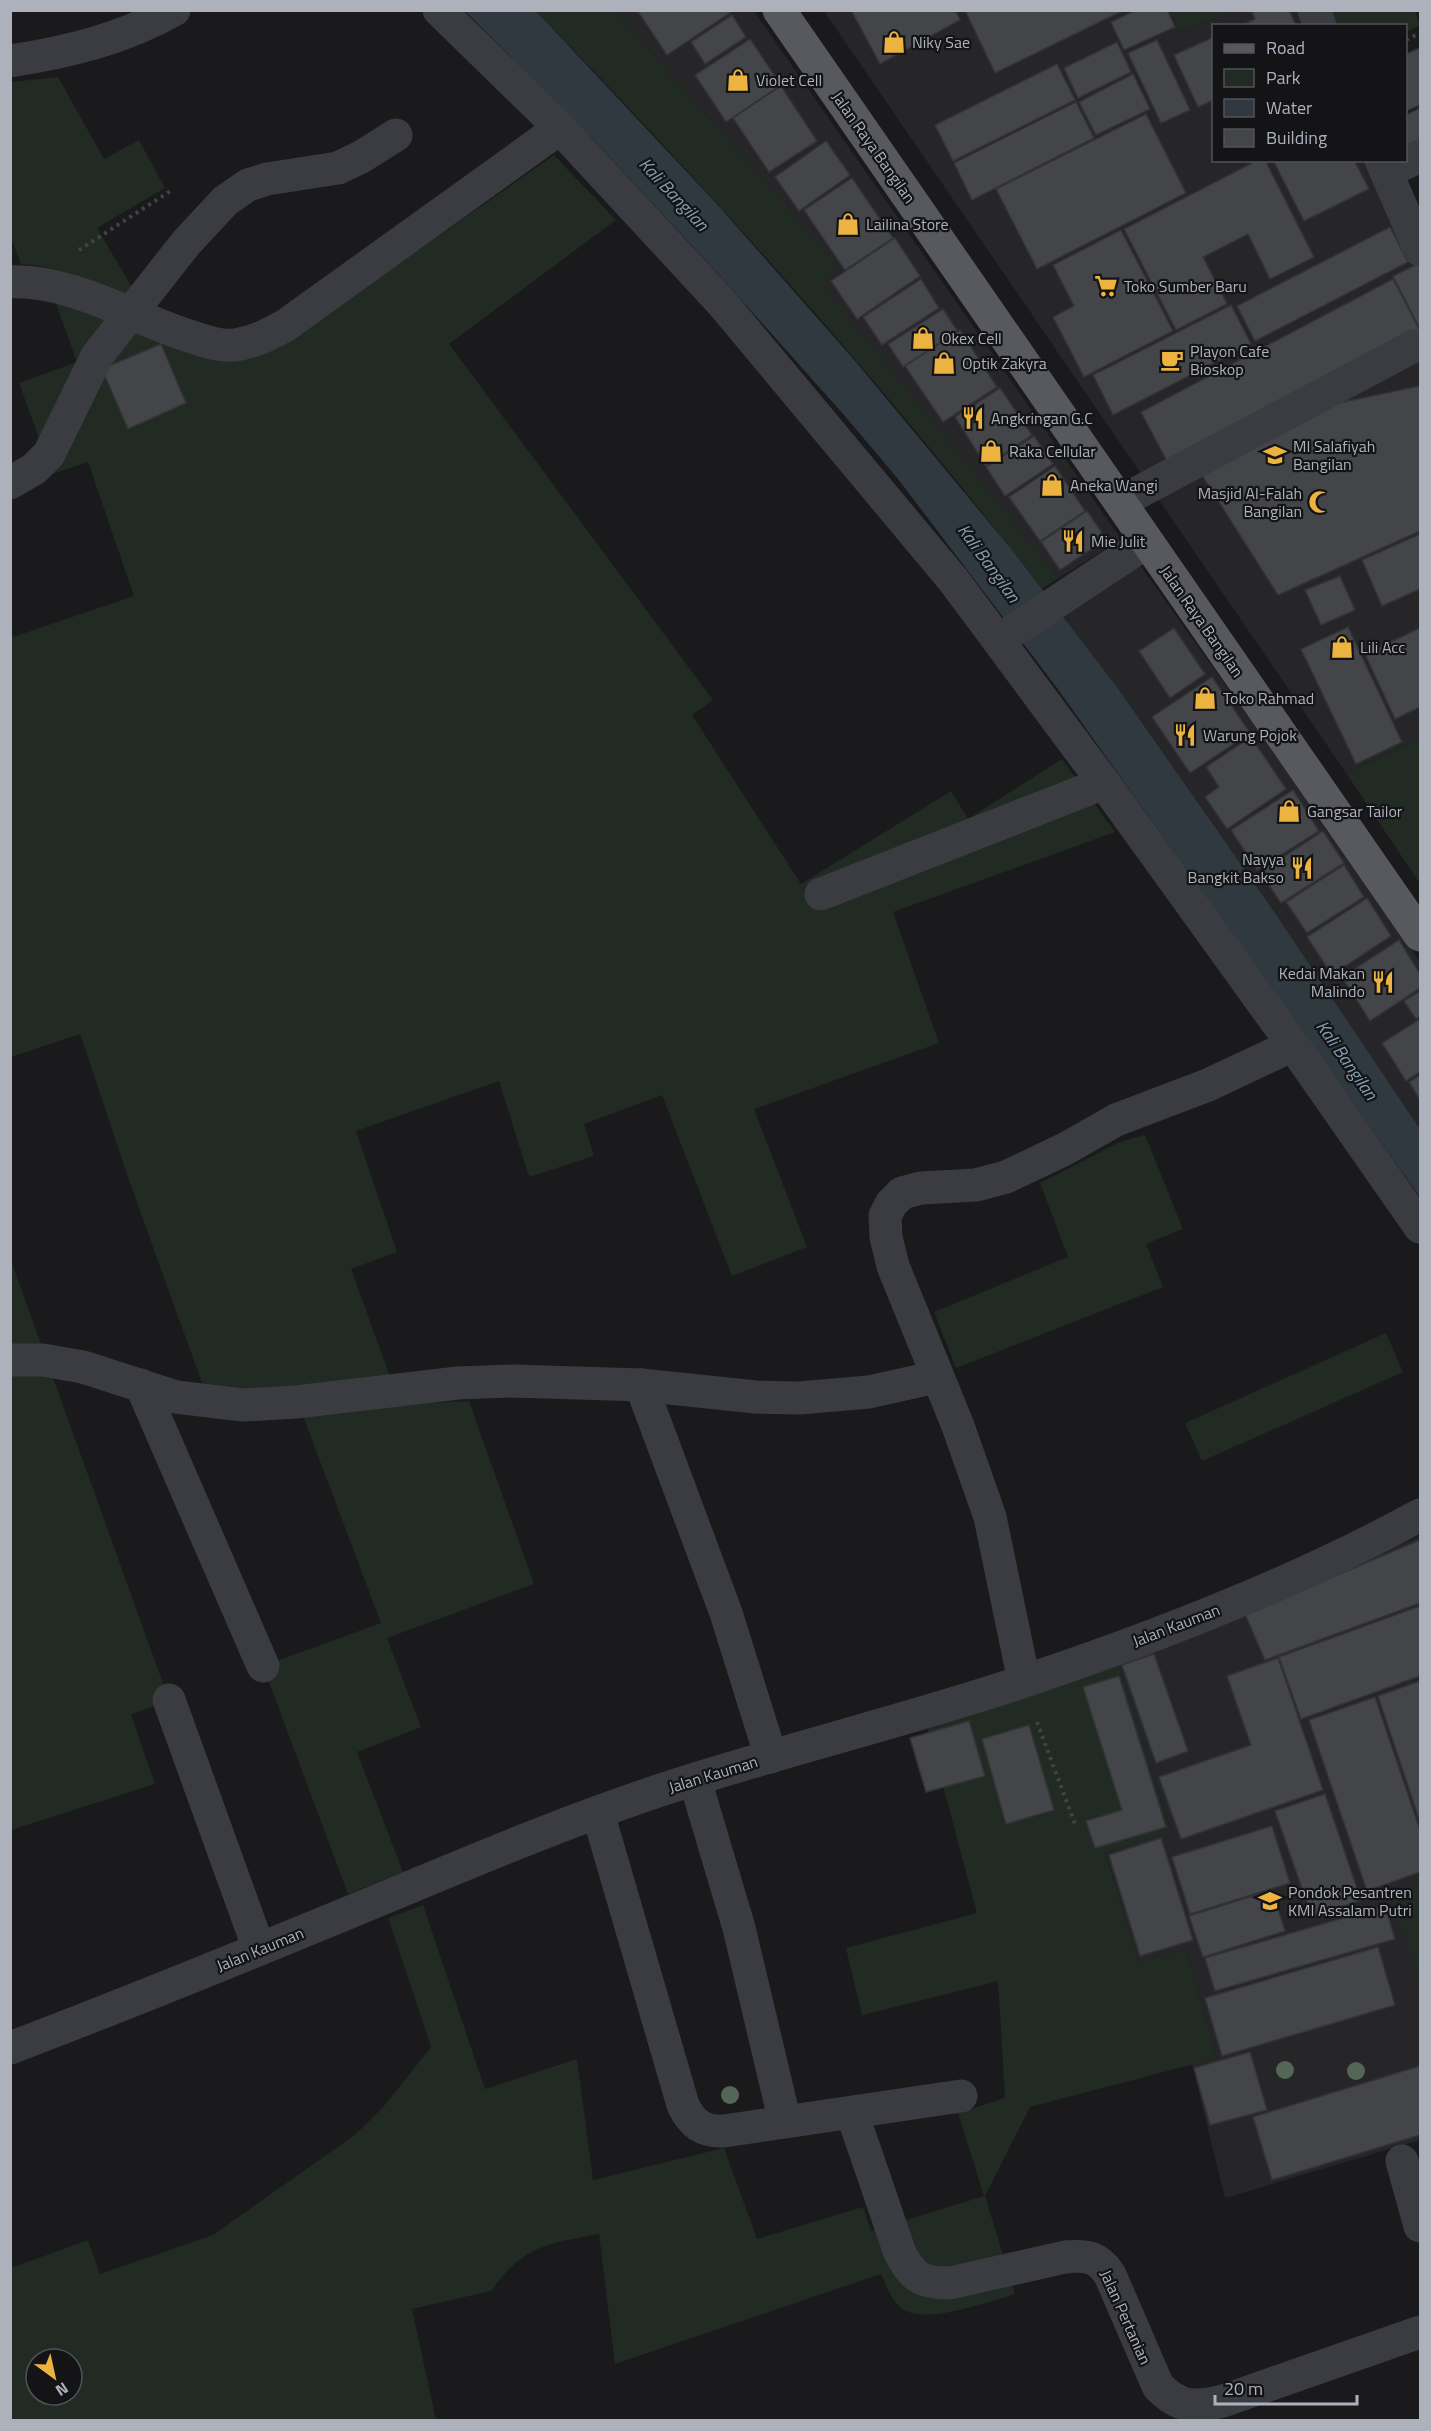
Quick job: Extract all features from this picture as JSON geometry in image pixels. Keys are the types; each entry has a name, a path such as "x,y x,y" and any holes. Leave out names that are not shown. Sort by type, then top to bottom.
{"main road":[{"name":"Jalan Raya Bangilan","path":"779,10 1420,935"}],"street":[{"path":"10,61 66,52 115,38 174,10"},
{"path":"439,10 560,128 722,303 1003,638 1420,1227"},
{"path":"20,282 63,288 211,343 233,345 259,340 286,324 560,128"},
{"path":"10,483 34,469 49,454 97,356 186,243 225,201 248,185 267,179 338,168 361,157 396,135"},
{"path":"1398,162 1383,166 1420,250"},
{"path":"1120,502 1414,346"},
{"path":"1003,638 1147,542"},
{"path":"821,894 1104,783"},
{"path":"1024,1681 990,1516 893,1266 886,1237 885,1216 891,1204 903,1193 921,1188 976,1185 1006,1177 1065,1149 1116,1120 1208,1085 1293,1045"},
{"path":"10,1360 43,1360 83,1367 176,1397 243,1405 296,1402 469,1383 524,1381 641,1385 756,1397 799,1398 869,1392 936,1377"},
{"path":"141,1385 263,1666"},
{"path":"641,1385 726,1613 771,1757"},
{"name":"Jalan Kauman","path":"10,2048 487,1855 598,1813 695,1780 1024,1681 1197,1618 1338,1557 1420,1515"},
{"path":"169,1700 259,1949"},
{"path":"695,1780 739,1928 785,2122"},
{"path":"598,1813 687,2114 694,2123 704,2129 714,2131 961,2096"},
{"name":"Jalan Pertanian","path":"852,2112 900,2253 909,2269 920,2279 934,2283 950,2283 1083,2255 1095,2258 1103,2264 1110,2275 1158,2386 1169,2397 1185,2405 1204,2405 1223,2401 1420,2332"},
{"path":"1402,2161 1420,2226"}],"path":[{"path":"20,282 172,190"},
{"path":"1024,1681 1075,1824"}],"shaded area":[{"path":"615,11 754,11 1121,539 1059,578 820,283 839,270 759,174"},
{"path":"824,11 1170,11 1180,32 1234,11 1298,11 1304,24 1212,24 1212,162 1368,162 1420,260 1420,738 1346,773"},
{"path":"1139,564 1327,827 1420,962 1420,1129 1277,916 1117,687 1061,614"},
{"name":"Pondok Pesantren KMI Assalam Putri","path":"1420,1536 1420,2140 1225,2198 1192,2064 1217,2058 1186,1950 1139,1964 1105,1851 1171,1830 1119,1665"}],"green space":[{"path":"536,11 615,11 759,174 840,270 821,283 1059,578 1042,589 922,439 797,293 668,150"},
{"path":"1170,11 1234,11 1180,32"},
{"path":"1298,11 1415,11 1420,25 1407,32 1407,24 1304,24"},
{"path":"58,77 104,159 139,140 165,188 97,228 140,301 67,272 21,264 11,238 11,82"},
{"path":"554,155 616,220 449,344 713,700 692,715 801,884 951,791 968,819 1062,759 1115,832 893,912 939,1043 754,1109 807,1247 732,1276 662,1095 584,1124 594,1156 529,1177 499,1081 356,1131 397,1252 351,1269 400,1404 469,1401 534,1584 387,1638 421,1727 357,1752 403,1872 348,1894 263,1666 381,1623 303,1416 259,1420 215,1419 130,1183 80,1034 11,1057 10,630 13,637 134,596 88,462 52,474 19,383 77,362 55,301 251,358 279,348"},
{"path":"1420,738 1420,884 1346,773"},
{"path":"1145,1135 1183,1229 1146,1244 1163,1287 956,1368 934,1312 1068,1257 1040,1183 1120,1142"},
{"path":"10,1258 169,1700 131,1715 155,1784 11,1830"},
{"path":"1386,1333 1403,1372 1202,1461 1185,1423"},
{"path":"1119,1665 1171,1831 1105,1852 1139,1963 1186,1950 1217,2058 1030,2107 985,2196 1015,2294 943,2313 915,2314 904,2310 896,2303 881,2274 615,2364 599,2234 551,2244 526,2255 514,2264 491,2291 412,2309 436,2420 11,2420 11,2268 88,2240 100,2274 213,2235 356,2134 385,2105 431,2047 388,1918 423,1905 485,2089 577,2059 593,2180 724,2148 757,2239 863,2207 871,2231 984,2196 958,2113 1005,2098 998,1981 862,2015 846,1948 977,1913 927,1726"},
{"path":"1420,1883 1420,1982 1391,1893"}],"water":[{"name":"Kali Bangilan","path":"465,11 536,11 716,203 856,362 1012,550 1117,687 1277,916 1420,1129 1420,1197 1057,688 898,479 720,276 592,138"}],"building":[{"path":"637,10 730,10 731,12 667,55"},
{"name":"Niky Sae","path":"851,10 955,10 960,20 880,64"},
{"path":"965,10 1124,10 995,73"},
{"path":"1136,10 1167,10 1175,27 1124,50 1111,22"},
{"path":"1251,10 1289,10 1295,24 1245,24 1255,19"},
{"path":"732,15 746,37 705,64 691,42"},
{"path":"1212,38 1212,101 1198,107 1174,55"},
{"name":"Violet Cell","path":"750,39 781,85 726,122 695,75"},
{"path":"1157,40 1190,110 1161,123 1128,53"},
{"path":"1117,42 1131,72 1078,98 1064,68"},
{"path":"1420,48 1420,105 1407,111 1407,54"},
{"path":"1057,64 1075,100 953,161 935,125"},
{"path":"1133,74 1150,109 1096,135 1079,102"},
{"path":"781,86 817,141 769,172 733,118"},
{"path":"1076,102 1094,138 972,200 954,163"},
{"path":"1420,108 1420,149 1410,153 1407,146 1407,114"},
{"path":"1146,114 1186,193 1037,269 996,189"},
{"path":"826,141 850,175 799,211 775,177"},
{"path":"1254,162 1266,162 1314,257 1270,279 1248,234 1203,257 1227,304 1176,330 1124,229"},
{"path":"1274,162 1355,162 1369,189 1304,221"},
{"name":"Lailina Store","path":"852,178 893,238 845,270 804,210"},
{"path":"1390,227 1408,262 1255,341 1237,306"},
{"name":"Toko Sumber Baru","path":"1121,230 1173,331 1084,377 1053,317 1074,306 1053,265"},
{"path":"895,238 920,276 857,319 831,281"},
{"path":"1420,263 1420,329 1393,276"},
{"path":"921,279 939,308 882,345 863,317"},
{"path":"1393,279 1420,331 1169,465 1141,412"},
{"name":"Playon Cafe Bioskop","path":"1231,305 1251,344 1113,415 1093,375"},
{"name":"Okex Cell","path":"943,309 958,332 903,367 888,344"},
{"path":"960,330 997,387 943,422 905,366"},
{"path":"161,344 186,403 128,429 102,369"},
{"name":"Masjid Al-Falah Bangilan","path":"1420,386 1420,531 1278,595 1200,472 1324,406"},
{"path":"1000,388 1032,435 986,466 955,417"},
{"path":"1034,436 1053,464 1005,496 986,467"},
{"path":"1055,466 1085,511 1040,541 1009,497"},
{"name":"Mie Julit","path":"1087,511 1106,539 1060,570 1041,542"},
{"path":"1420,534 1420,589 1382,606 1362,560"},
{"path":"1340,576 1355,610 1321,625 1305,590"},
{"path":"1348,627 1402,742 1356,764 1301,649"},
{"path":"1174,628 1205,674 1170,698 1139,651"},
{"path":"1420,628 1420,707 1395,719 1365,654"},
{"path":"1212,677 1250,733 1190,773 1152,717"},
{"path":"1251,737 1286,789 1227,829 1205,797 1219,787 1206,767"},
{"path":"1293,790 1319,831 1257,870 1231,830"},
{"name":"Nayya Bangkit Bakso","path":"1323,831 1344,863 1281,903 1260,872"},
{"path":"1344,865 1364,897 1307,933 1286,902"},
{"path":"1367,898 1391,936 1332,975 1307,937"},
{"name":"Kedai Makan Malindo","path":"1399,940 1420,974 1420,988 1370,1021 1342,977"},
{"path":"1420,991 1420,1016 1416,1019 1404,1001"},
{"path":"1420,1019 1420,1072 1406,1081 1382,1043"},
{"path":"1420,1075 1420,1100 1409,1082"},
{"path":"1420,1540 1420,1603 1265,1660 1245,1614"},
{"path":"1420,1606 1420,1676 1301,1719 1279,1657"},
{"path":"1154,1654 1188,1751 1156,1763 1122,1665"},
{"path":"1278,1658 1323,1790 1181,1839 1159,1777 1251,1745 1227,1676"},
{"path":"1119,1676 1166,1827 1095,1848 1086,1821 1122,1810 1083,1687"},
{"path":"1420,1681 1420,1822 1378,1696"},
{"path":"1375,1697 1420,1830 1420,1872 1367,1891 1309,1720"},
{"path":"969,1721 985,1776 926,1792 910,1738"},
{"path":"1029,1725 1054,1810 1006,1824 982,1739"},
{"path":"1325,1794 1361,1900 1312,1917 1275,1811"},
{"path":"1272,1826 1290,1883 1190,1914 1172,1857"},
{"path":"1161,1838 1193,1940 1140,1956 1109,1855"},
{"path":"1272,1890 1285,1931 1203,1957 1189,1916"},
{"path":"1385,1906 1395,1939 1215,1991 1205,1958"},
{"path":"1378,1947 1395,2005 1222,2056 1205,1998"},
{"path":"1250,2052 1267,2110 1210,2125 1194,2068"},
{"path":"1420,2066 1420,2135 1272,2180 1253,2117"}],"place":[{"name":"Niky Sae","path":"894,42"},
{"name":"Violet Cell","path":"738,80"},
{"name":"Lailina Store","path":"848,224"},
{"name":"Toko Sumber Baru","path":"1106,286"},
{"name":"Okex Cell","path":"923,338"},
{"name":"Playon Cafe Bioskop","path":"1172,360"},
{"name":"Optik Zakyra","path":"944,363"},
{"name":"Angkringan G.C","path":"973,418"},
{"name":"Raka Cellular","path":"991,451"},
{"name":"MI Salafiyah Bangilan","path":"1275,455"},
{"name":"Aneka Wangi","path":"1052,485"},
{"name":"Masjid Al-Falah Bangilan","path":"1320,502"},
{"name":"Mie Julit","path":"1073,541"},
{"name":"Lili Acc","path":"1342,647"},
{"name":"Toko Rahmad","path":"1205,698"},
{"name":"Warung Pojok","path":"1185,735"},
{"name":"Gangsar Tailor","path":"1289,811"},
{"name":"Nayya Bangkit Bakso","path":"1302,868"},
{"name":"Kedai Makan Malindo","path":"1383,982"},
{"name":"Pondok Pesantren KMI Assalam Putri","path":"1270,1901"}]}
